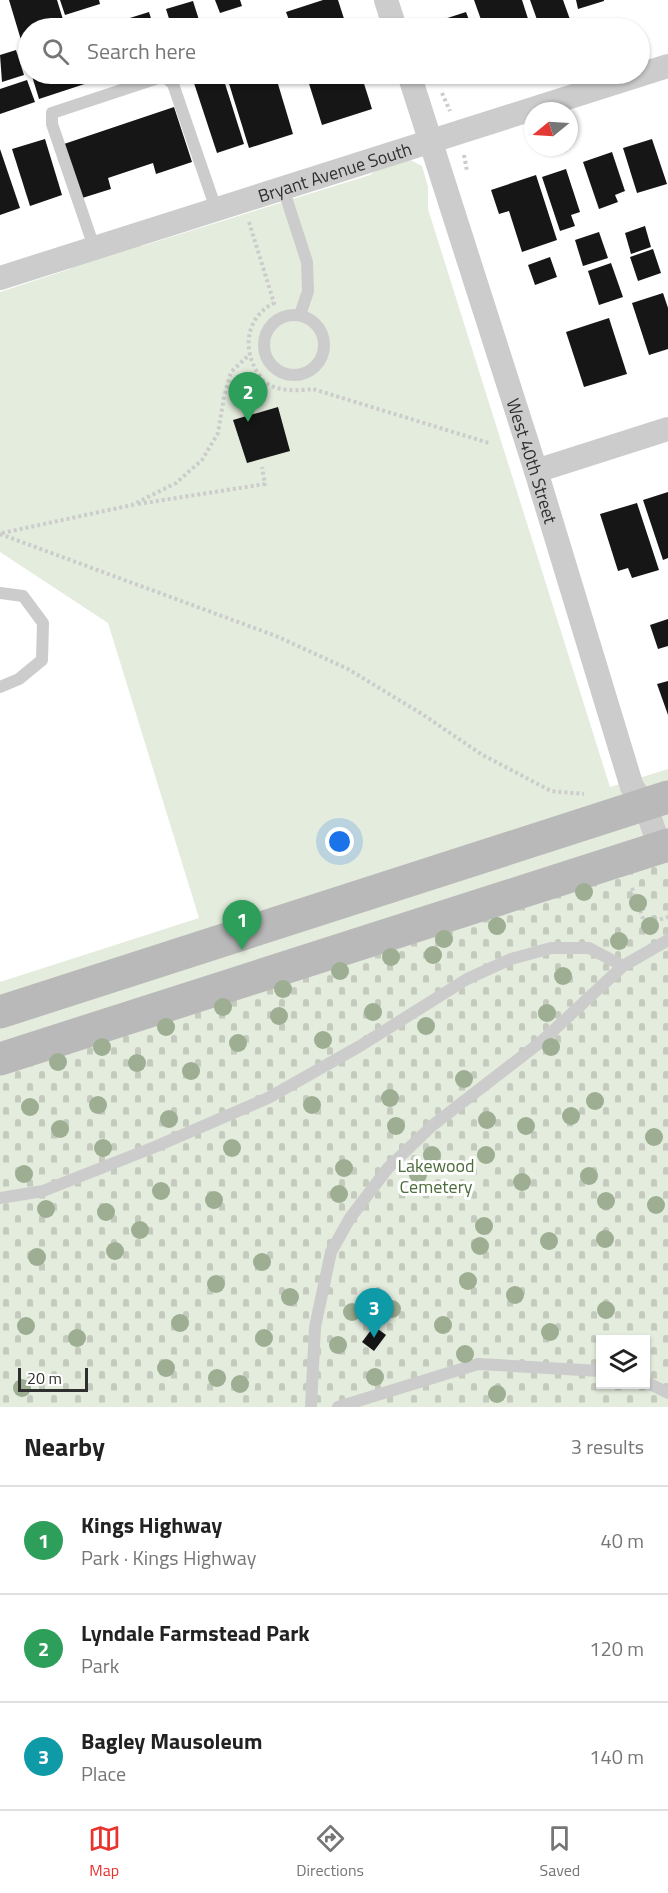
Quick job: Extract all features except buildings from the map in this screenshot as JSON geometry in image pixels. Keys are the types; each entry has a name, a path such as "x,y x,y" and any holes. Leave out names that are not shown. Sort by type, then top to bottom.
{"street":[{"path":"386,0 392,18"},
{"name":"Bryant Avenue South","path":"650,72 668,66"},
{"name":"West 40th Street","path":"412,84 536,471 632,788 657,801 664,847"},
{"name":"Bryant Avenue South","path":"0,278 612,84"},
{"path":"536,471 668,429"},
{"path":"0,1012 657,801"},
{"path":"0,1059 664,847"}],"lane":[{"path":"94,248 52,124 52,113 140,84"},
{"path":"173,84 216,209"},
{"path":"283,188 307,262 308,291 300,315"},
{"path":"300,315 312,321 321,332 324,345 321,358 312,369 300,374 286,374 275,368 266,358 264,345 266,332 274,322 286,316 300,315"},
{"path":"0,593 23,596 43,623 42,660 19,678 0,687"},
{"path":"311,1407 315,1327 331,1252 350,1218 388,1168 433,1125 542,1041 623,966 668,940"},
{"path":"0,1198 43,1191 157,1146 268,1098 360,1046 467,979 511,959 551,948 589,948 623,966"},
{"path":"338,1407 478,1364 596,1371"},
{"path":"650,1384 668,1393"}],"path":[{"path":"248,219 274,303 264,308 252,324 248,341 251,361 264,382 275,387 299,391 313,389 489,443"},
{"path":"132,505 176,483 202,460 218,433 231,372 250,354"},
{"path":"1,533 132,505 265,484 262,467"},
{"path":"1,533 276,636 348,669 422,714 481,754 551,791 592,795"},
{"path":"632,888 645,924 668,917"}],"green space":[{"path":"405,157 422,166 428,187 428,209 610,787 668,769 668,860 0,1072 0,982 199,918 108,623 0,552 0,292 70,269 86,258 128,246 142,246 370,175 386,163"},
{"name":"Lakewood Cemetery","path":"668,860 668,1407 0,1407 0,1073"}],"place":[{"name":"Lyndale Farmstead Park","path":"248,422"},
{"name":"Kings Highway","path":"242,950"},
{"name":"Bagley Mausoleum","path":"374,1338"}]}
